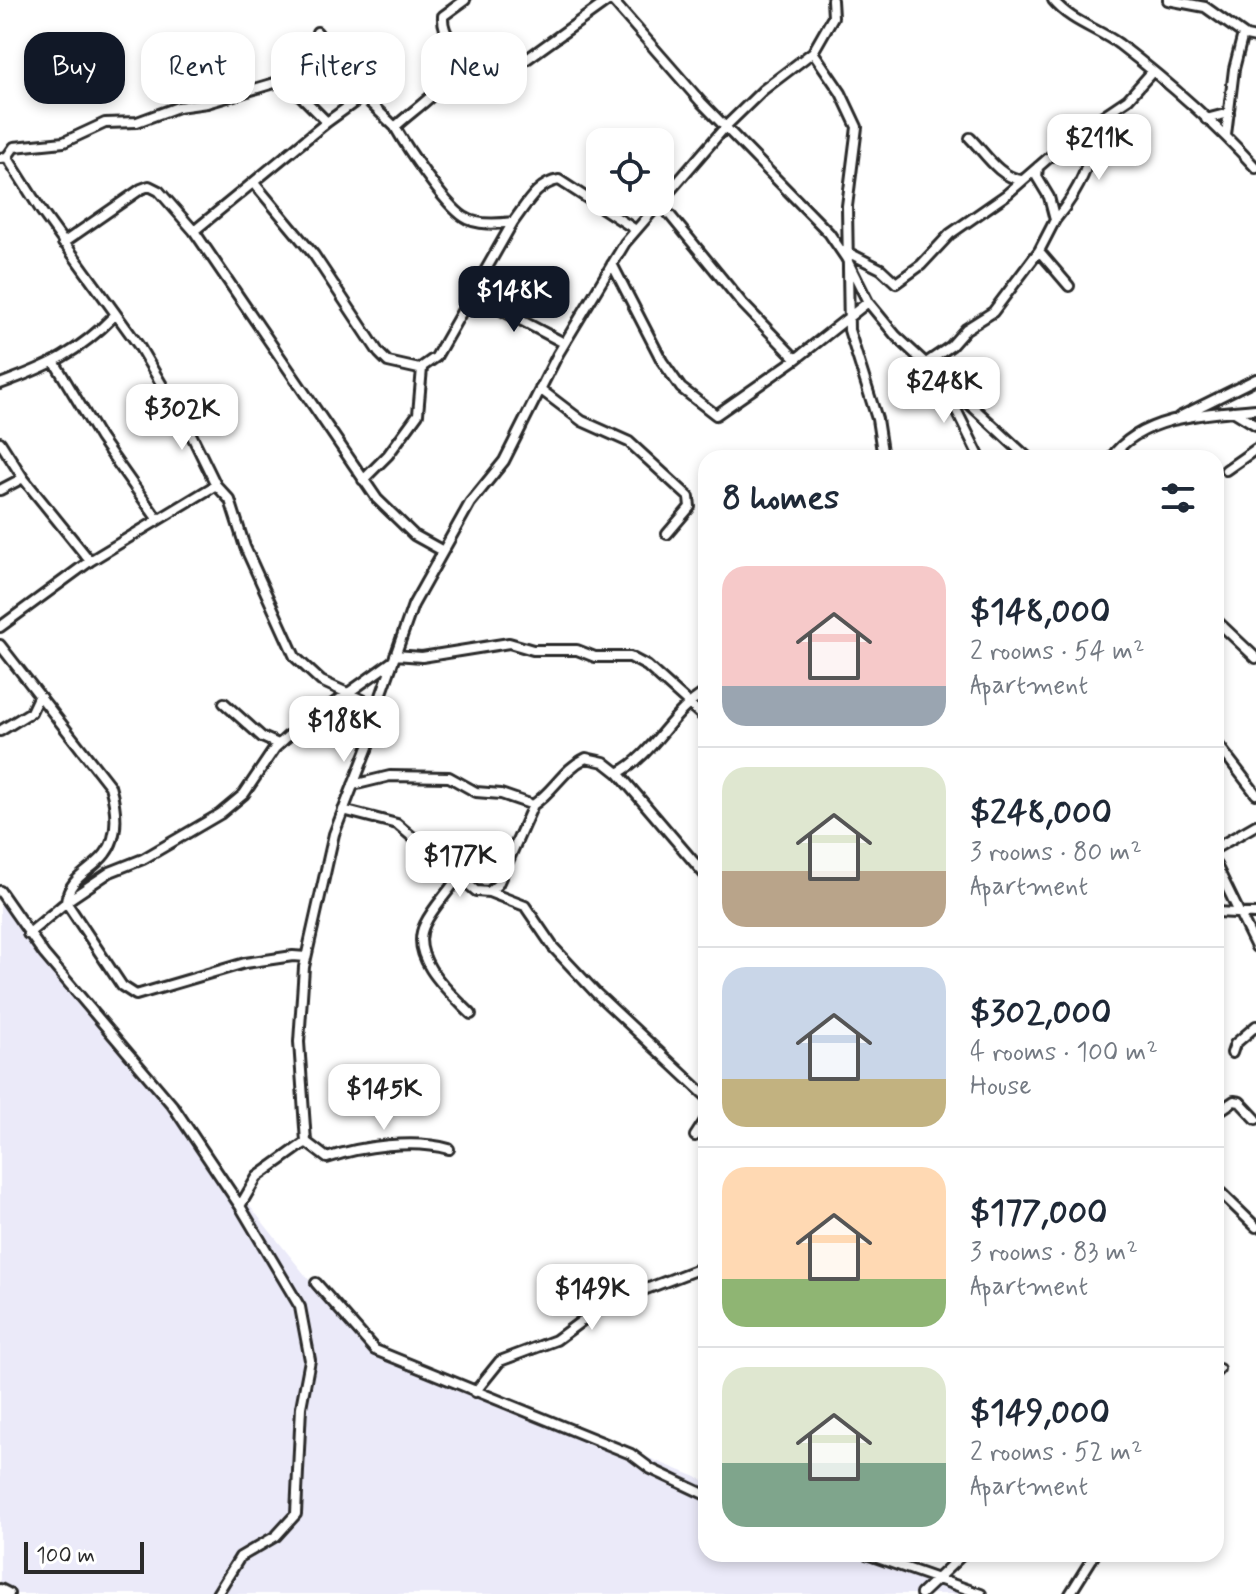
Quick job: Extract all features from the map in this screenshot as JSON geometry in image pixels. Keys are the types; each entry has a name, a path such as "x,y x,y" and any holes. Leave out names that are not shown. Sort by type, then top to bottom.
{"street":[{"path":"395,127 450,80 457,65 457,53 442,30 443,16 465,0"},
{"path":"527,59 610,0 726,126 796,195 846,255 868,302 926,363 1019,450"},
{"path":"674,187 726,126 763,90 813,52 833,17 832,0"},
{"path":"1053,0 1075,20 1115,42 1152,72 1226,135 1256,168"},
{"path":"1168,0 1205,7 1243,34 1256,38"},
{"path":"1226,135 1243,34"},
{"path":"813,52 841,93 857,127 847,206 848,319 850,341 877,419 882,450"},
{"path":"846,255 881,269 896,283 921,265 950,234 1006,195 1076,134 1128,99 1152,72"},
{"path":"327,122 292,87 278,82 218,100 178,107 137,122 105,123 64,142 21,145 14,147 4,158 139,346 192,436 216,485 230,500 245,547 295,657 321,681 378,707"},
{"path":"194,231 352,104"},
{"path":"371,104 395,127 408,149 464,217 498,224 513,222"},
{"path":"1206,119 1229,113"},
{"path":"926,363 951,346 966,329 993,312 1039,251 1055,220 1078,192 1090,162 1096,122"},
{"path":"970,138 999,170 1010,179 1021,180"},
{"path":"1038,166 1037,177 1049,197 1055,220"},
{"path":"363,480 388,455 418,414 422,368 436,357 513,222 539,189 548,182 559,180 636,230"},
{"path":"254,183 314,255 379,353 388,362 422,368"},
{"path":"63,243 149,186 159,191 194,231 363,480 392,516 414,535 443,551"},
{"path":"449,1149 434,1145 395,1147 327,1158 306,1142 299,1042 306,957 329,851 368,747 378,707 413,605 470,503 504,461 564,343 612,264 648,216"},
{"path":"671,216 732,292 796,359"},
{"path":"1039,251 1069,286"},
{"path":"612,264 662,361 681,388 716,415 796,359 868,302"},
{"path":"469,301 486,302 564,343"},
{"path":"0,384 55,363 87,344 115,315"},
{"path":"55,363 100,438 158,520"},
{"path":"941,377 976,450"},
{"path":"1164,424 1256,379"},
{"path":"540,389 582,421 629,442 689,497 690,507 667,534"},
{"path":"1116,450 1138,430 1256,409"},
{"path":"1233,411 1256,425"},
{"path":"0,442 23,478 90,561"},
{"path":"1226,470 1256,449"},
{"path":"0,490 23,478"},
{"path":"0,627 90,561 216,485"},
{"path":"1224,627 1254,652"},
{"path":"28,934 66,902 110,872 143,859 220,814 244,794 278,744 394,658 422,657 509,643 533,650 577,650 595,657 630,657 647,666 698,712"},
{"path":"0,645 110,786 117,811 106,853 73,884 66,902"},
{"path":"0,731 31,712 39,695"},
{"path":"618,773 638,762 652,749 666,726 698,698"},
{"path":"224,703 262,737 278,744"},
{"path":"1224,752 1256,794"},
{"path":"489,892 498,884 533,805 548,795 565,771 586,758 604,762 618,773 698,867"},
{"path":"353,785 390,776 449,777 476,792 501,794 533,805"},
{"path":"343,810 397,824 476,891 489,892 525,906 553,947 596,993 698,1089"},
{"path":"1224,843 1256,825"},
{"path":"458,877 424,925 421,947 438,981 471,1014"},
{"path":"1224,882 1256,947"},
{"path":"0,891 28,934 173,1106 240,1206 300,1307 310,1360 301,1407 296,1514 276,1536 240,1557 217,1594"},
{"path":"66,902 122,986 136,995 245,963 306,957"},
{"path":"1224,912 1256,914"},
{"path":"1232,1053 1235,1044 1256,1026"},
{"path":"1224,1108 1234,1101 1240,1102 1256,1119"},
{"path":"695,1136 698,1131"},
{"path":"240,1206 257,1177 306,1142"},
{"path":"1224,1196 1256,1227"},
{"path":"475,1392 493,1366 511,1355 556,1340 602,1306 698,1269"},
{"path":"316,1283 369,1346 391,1358 475,1392 502,1399 536,1417 631,1454 651,1469 698,1491"},
{"path":"889,1562 981,1594"},
{"path":"921,1594 954,1562"},
{"path":"1070,1594 1090,1562"},
{"path":"0,1590 8,1594"}],"shaded area":[{"path":"0,894 358,1341 698,1478 698,1562 909,1562 988,1594 0,1594"}]}
